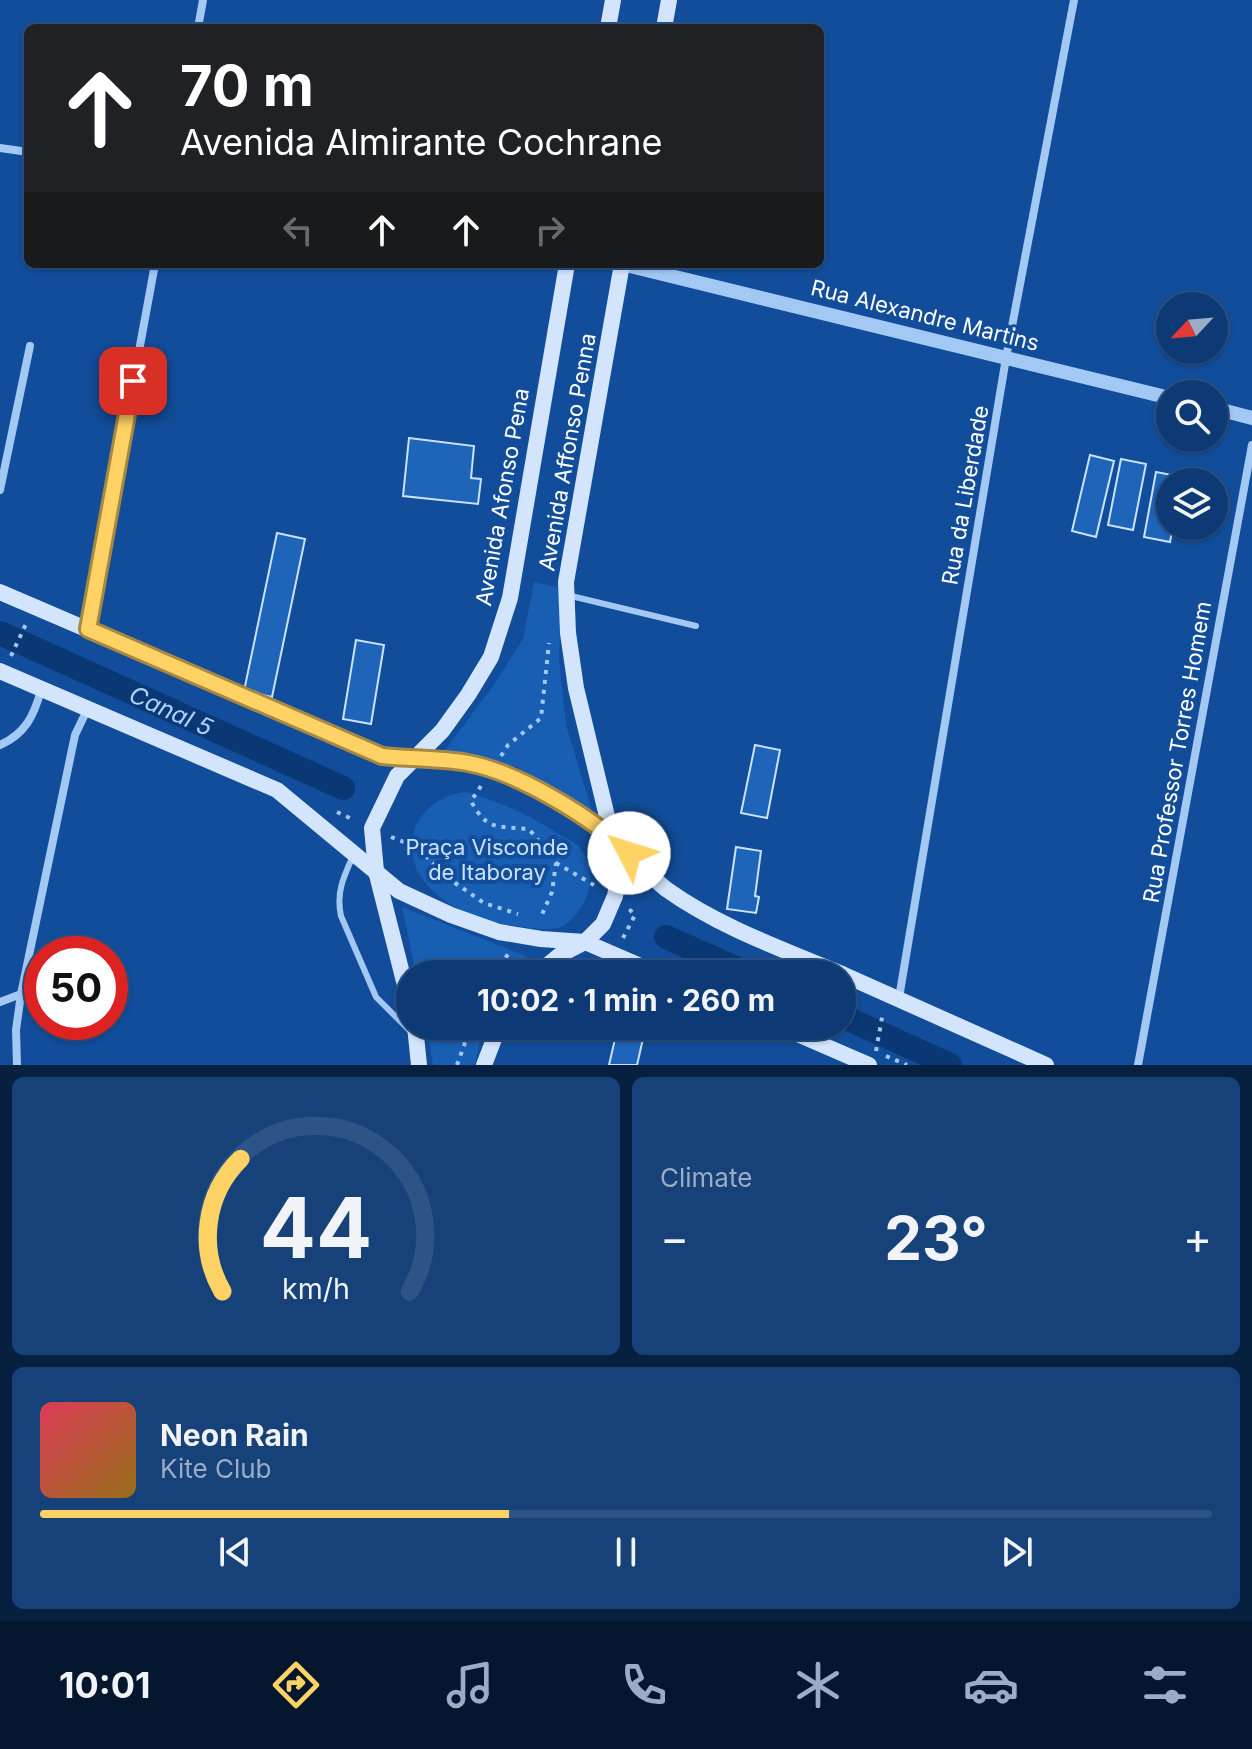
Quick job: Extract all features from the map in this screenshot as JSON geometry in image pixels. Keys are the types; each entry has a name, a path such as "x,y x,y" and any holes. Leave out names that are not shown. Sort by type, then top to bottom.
{"main road":[{"path":"609,24 613,0"},
{"path":"665,24 669,0"},
{"name":"Avenida Afonso Pena","path":"376,871 372,828 397,776 442,731 483,670 491,657 510,598 566,268"},
{"name":"Avenida Affonso Penna","path":"585,942 603,924 618,880 612,837 576,688 568,633 566,582 621,268"},
{"path":"0,592 382,756 431,758 492,769 560,803 612,837 664,887 710,917 810,960"},
{"path":"4,666 41,690 277,790 399,891 476,926 524,937 585,942 627,960"},
{"path":"376,871 399,960"},
{"path":"554,960 585,942"},
{"path":"856,981 1046,1065"},
{"path":"417,1040 419,1065"},
{"path":"484,1065 494,1040"},
{"path":"820,1040 872,1058"}],"street":[{"path":"199,24 203,0"},
{"name":"Rua da Liberdade","path":"892,998 1006,358 1074,0"},
{"path":"0,148 24,151"},
{"path":"88,629 154,268"},
{"name":"Rua Alexandre Martins","path":"638,268 1156,395"},
{"path":"0,490 30,346"},
{"path":"1228,412 1252,418"},
{"name":"Rua Professor Torres Homem","path":"1138,1065 1252,445"},
{"path":"0,745 23,732 35,712 41,690"},
{"path":"17,1065 16,1030 21,994 75,735 87,710"},
{"path":"0,1002 21,994"}],"lane":[{"path":"567,595 696,626"},
{"path":"354,853 340,884 341,916 376,997 396,1014"}],"path":[{"path":"4,666 35,607"},
{"path":"503,960 539,921 552,892 556,863 529,829 495,826 481,819 471,801 508,745 541,718"},
{"path":"892,998 872,1058 907,1065"},
{"path":"457,1065 466,1040"}],"green space":[{"name":"Praça Visconde de Itaboray","path":"534,582 561,588 559,660 566,725 592,811 517,767 445,750 493,686 523,639"},
{"name":"Praça Visconde de Itaboray","path":"466,792 526,815 580,848 589,868 589,889 581,908 566,924 554,929 540,929 504,924 465,912 431,889 413,859 415,828 422,815 434,804 448,796"},
{"name":"Praça Visconde de Itaboray","path":"402,907 528,957 526,960 413,960"},
{"path":"429,1040 482,1040 475,1065 433,1065"}],"building":[{"path":"409,438 474,446 471,478 481,479 478,504 403,496"},
{"path":"1090,455 1114,461 1096,537 1072,531"},
{"path":"1121,459 1146,464 1133,530 1108,525"},
{"path":"1156,472 1156,539 1144,537"},
{"path":"277,533 305,539 272,697 244,691"},
{"path":"356,640 384,645 371,724 343,719"},
{"path":"755,745 780,750 767,818 741,813"},
{"path":"736,847 761,851 756,913 727,909"},
{"path":"615,1040 643,1040 637,1065 609,1065"}],"waterway":[{"name":"Canal 5","path":"0,633 343,788"},
{"name":"Canal 5","path":"666,937 718,960"},
{"name":"Canal 5","path":"856,1022 950,1065"}],"route":[{"path":"133,381 88,629 382,756 431,758 492,769 560,803 612,837 629,853"}]}
